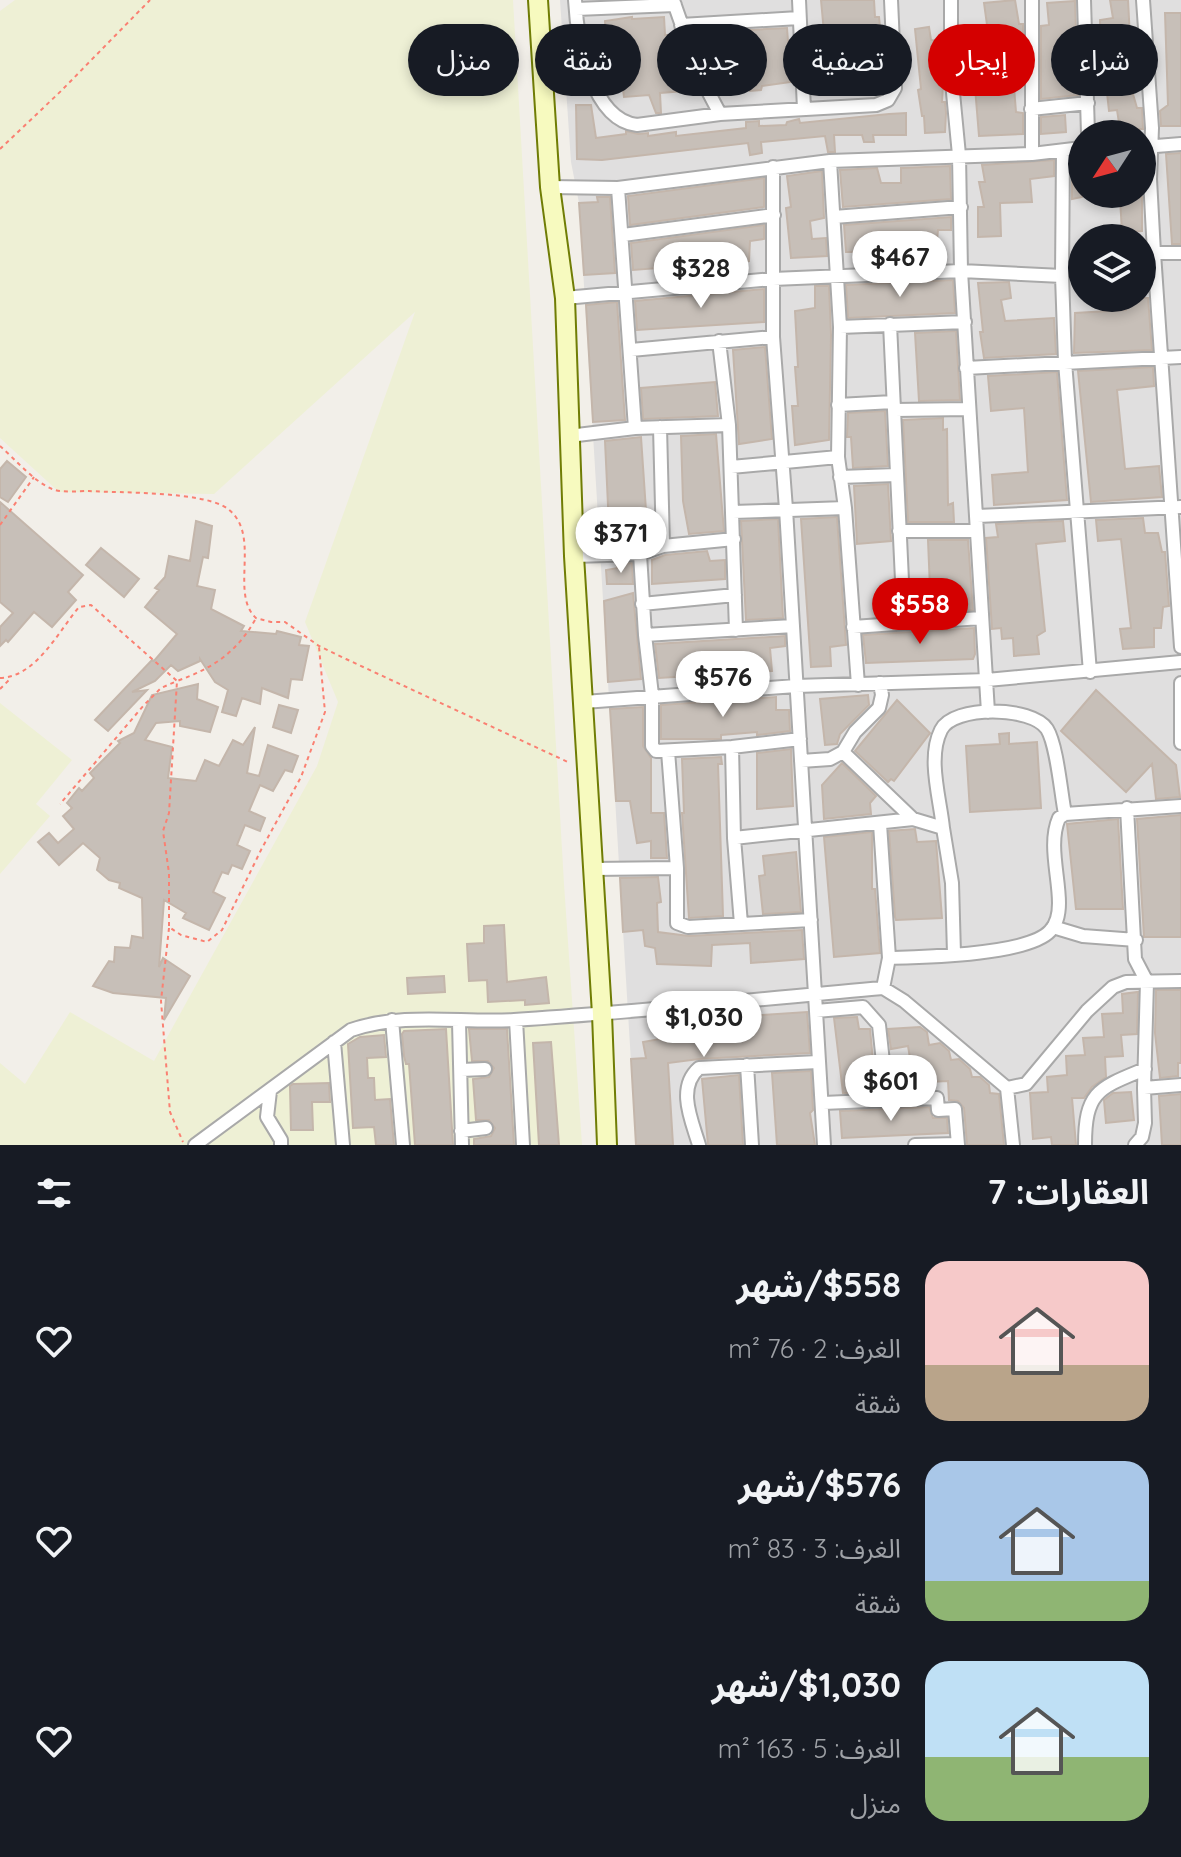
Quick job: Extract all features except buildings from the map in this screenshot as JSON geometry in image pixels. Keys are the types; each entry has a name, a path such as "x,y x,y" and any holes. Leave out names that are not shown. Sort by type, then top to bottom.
{"street":[{"path":"538,0 550,187 565,298 574,556 607,1145"},
{"path":"799,0 804,109"},
{"path":"681,24 674,2 576,4 583,54 598,95 615,117 624,123 637,125 720,114 876,105 888,100 893,95 895,51 891,0"},
{"path":"951,0 951,72 959,155 966,368 988,712"},
{"path":"1032,0 1032,154"},
{"path":"1084,0 1088,120"},
{"path":"1143,0 1151,120"},
{"path":"698,24 799,18"},
{"path":"711,96 720,114"},
{"path":"1031,109 1088,103"},
{"path":"1156,146 1181,144"},
{"path":"550,187 618,188 830,161 1068,151"},
{"path":"1063,152 1065,362 1090,672"},
{"path":"830,161 840,327 838,457 845,508 858,685"},
{"path":"773,167 773,337 824,1145"},
{"path":"618,188 635,428"},
{"path":"834,217 961,207"},
{"path":"623,235 774,215"},
{"path":"1156,253 1181,253"},
{"path":"565,298 773,279 961,271 1062,276"},
{"path":"1156,283 1175,507 1181,647"},
{"path":"840,327 965,322"},
{"path":"890,324 904,623"},
{"path":"631,350 773,337"},
{"path":"719,341 729,425 736,630"},
{"path":"966,368 1181,357"},
{"path":"838,405 969,409"},
{"path":"569,436 635,428 729,425"},
{"path":"660,427 663,546"},
{"path":"731,467 838,457"},
{"path":"840,477 896,475"},
{"path":"977,516 1175,507"},
{"path":"733,512 845,508"},
{"path":"899,531 977,531"},
{"path":"574,556 640,554 663,546 734,539"},
{"path":"640,554 652,695 652,746 656,751 800,739"},
{"path":"642,604 735,595"},
{"path":"853,627 981,618"},
{"path":"645,635 793,626"},
{"path":"584,702 796,686 987,680 1181,662"},
{"path":"801,761 830,759 843,752 855,732 879,708 882,695 880,683"},
{"path":"1181,683 1181,743"},
{"path":"954,954 952,883 943,828 936,746 941,728 949,719 988,712 1012,711 1034,718 1046,727 1058,770 1065,814"},
{"path":"732,747 734,838 741,924"},
{"path":"668,751 677,868 677,923 688,927 811,920"},
{"path":"843,752 913,819"},
{"path":"889,958 1021,946 1050,932 1058,918 1055,833 1059,818 1065,814 1181,806"},
{"path":"1127,808 1135,959 1147,982 1145,1123 1142,1137 1135,1145"},
{"path":"734,838 913,819 943,828"},
{"path":"880,824 889,958 883,988"},
{"path":"593,869 677,868"},
{"path":"1053,927 1083,936 1136,940"},
{"path":"1007,1088 1026,1084 1087,1011 1113,987 1126,982 1181,981"},
{"path":"195,1145 351,1030 392,1020 516,1020 883,988 904,1001 1007,1088 1013,1145"},
{"path":"816,1011 863,1007 879,1025 887,1099"},
{"path":"392,1020 403,1145"},
{"path":"516,1020 523,1145"},
{"path":"459,1022 462,1145"},
{"path":"334,1042 343,1145"},
{"path":"699,1145 687,1104 688,1083 692,1074 708,1066 818,1062"},
{"path":"747,1065 752,1145"},
{"path":"461,1070 485,1069"},
{"path":"1085,1145 1086,1114 1096,1094 1107,1085 1145,1069"},
{"path":"1144,1088 1181,1085"},
{"path":"270,1091 267,1117 281,1145"},
{"path":"823,1103 937,1098 938,1110 955,1109 958,1145 915,1145"},
{"path":"461,1131 486,1128"}],"path":[{"path":"0,149 150,0"},
{"path":"0,446 53,490 160,494 227,509 236,519 243,535 247,603 256,618"},
{"path":"0,525 34,476"},
{"path":"0,689 12,677 27,670 79,607 85,605 91,605 177,681"},
{"path":"256,618 285,622 319,646 585,770"},
{"path":"60,804 161,688 196,674 233,651 256,618"},
{"path":"169,927 181,935 207,942 222,930 301,777 325,712 319,646"},
{"path":"0,678 12,677"},
{"path":"177,681 169,813 163,831 169,873 169,927 161,1001 170,1112 185,1145"}],"shaded area":[{"path":"560,0 1181,0 1181,1145 636,1145 579,203 571,162 567,96 641,96 641,24 562,24"}],"green space":[{"path":"15,0 513,0 514,24 408,24 408,96 519,96 582,1145 0,1145 0,1063 25,1084 70,1012 154,1061 317,766 338,702 305,622 415,312 214,494 59,492 0,438 0,11"},
{"path":"0,703 72,760 36,804 50,816 0,874"}]}
